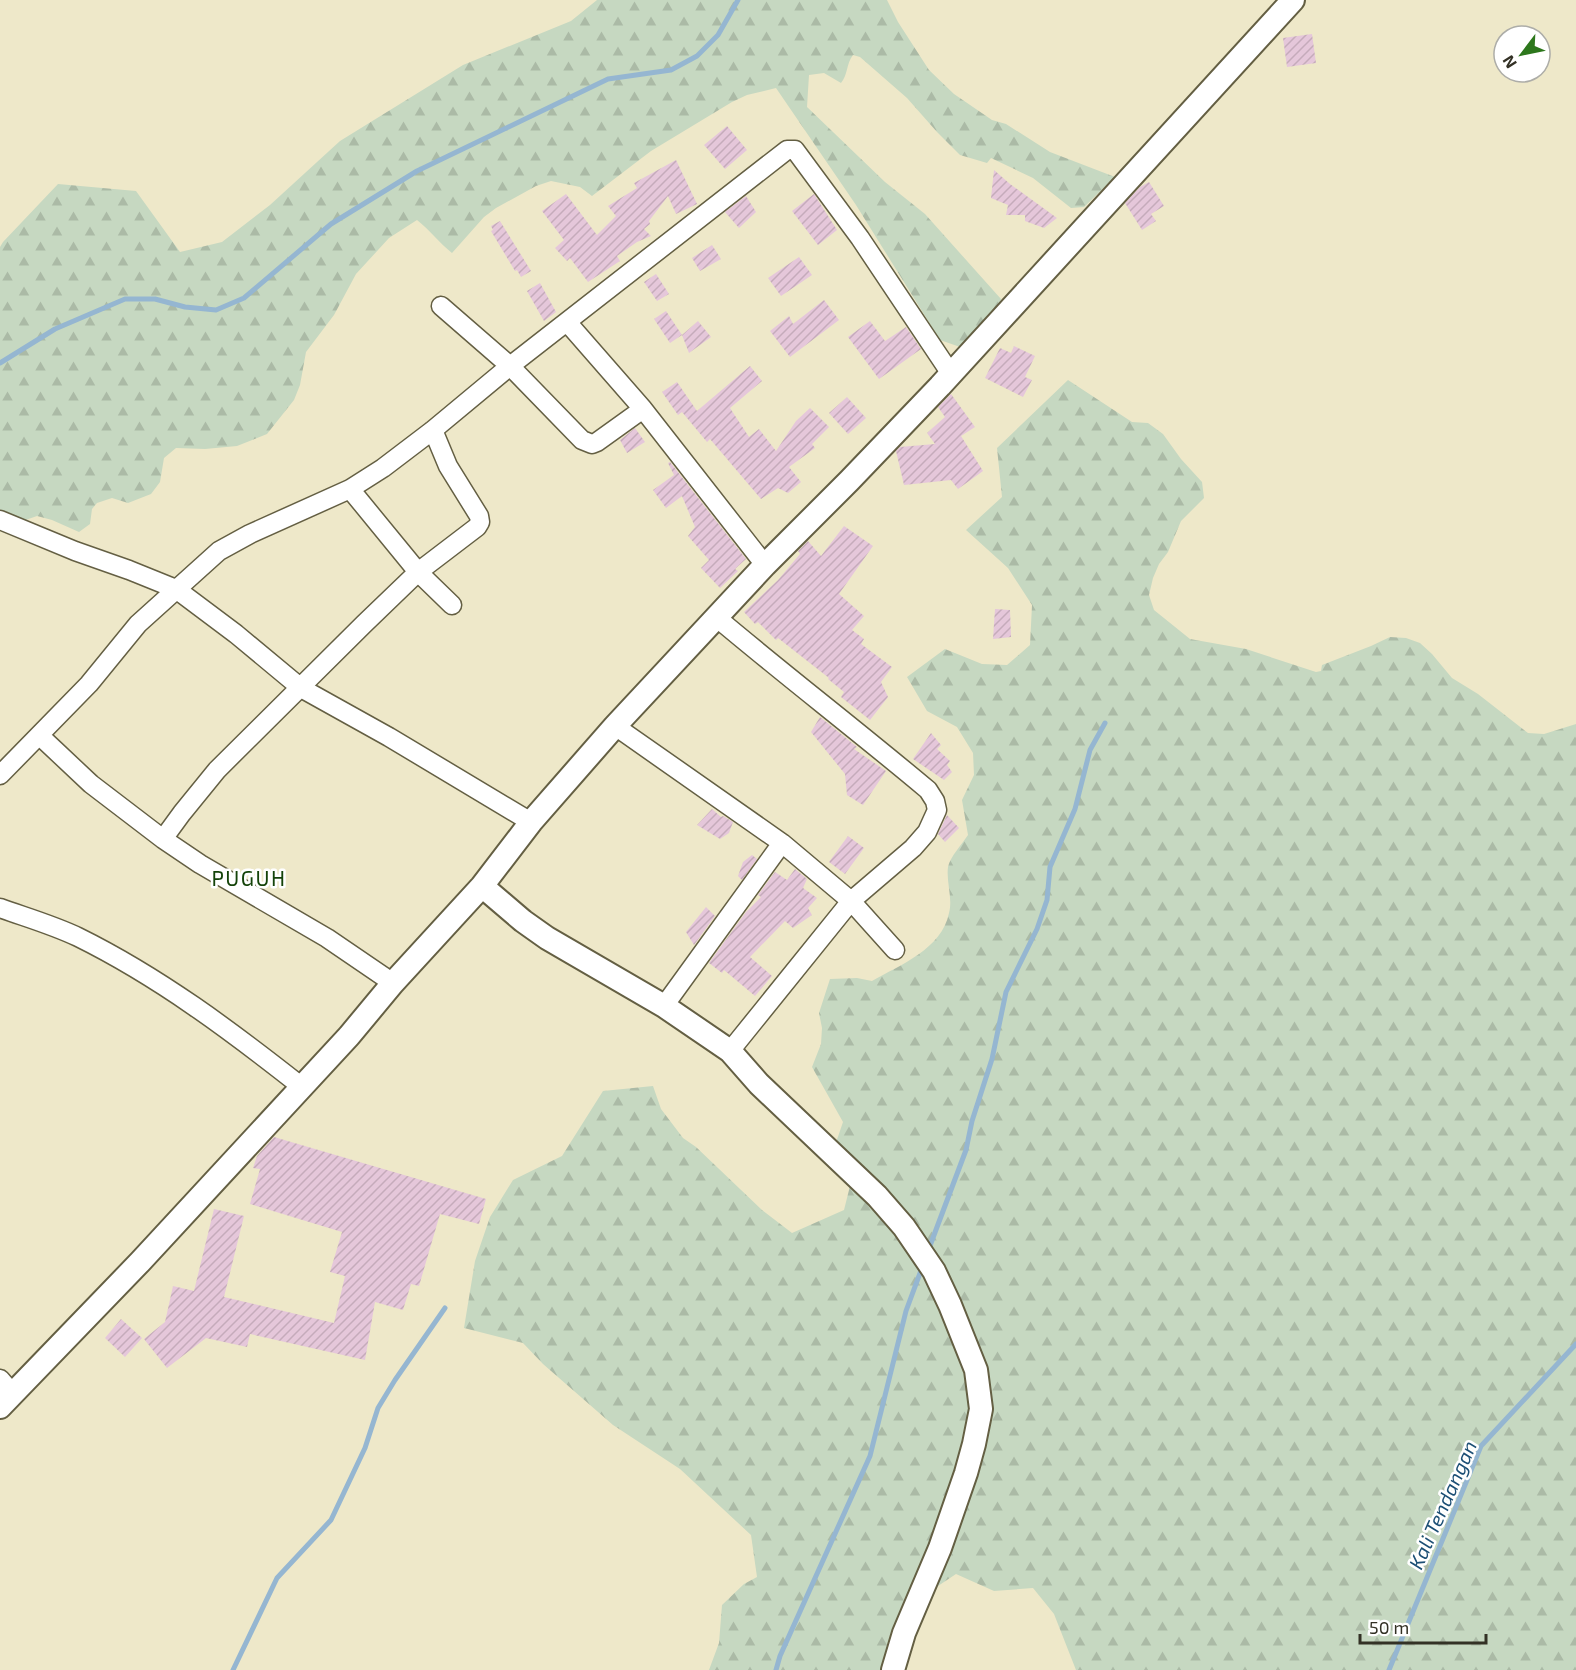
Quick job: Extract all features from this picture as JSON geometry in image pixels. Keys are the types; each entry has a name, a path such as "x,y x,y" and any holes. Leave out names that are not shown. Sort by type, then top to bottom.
{"street":[{"path":"4,1393 124,1280 349,1036 393,982 482,886 531,822 615,726 765,565 951,374 1293,0"},
{"path":"0,775 89,684 138,624 219,551 350,489 383,468 783,152 795,150 860,238 951,374"},
{"path":"441,306 510,366 587,443 597,442 643,409"},
{"path":"567,322 643,409 765,565"},
{"path":"163,839 217,770 418,572 477,527 480,522 479,516 448,466 433,430"},
{"path":"350,489 418,572 452,605"},
{"path":"0,520 176,589 237,634 301,688 389,737 531,822"},
{"path":"716,617 928,790 935,801 937,810 927,832 913,848 851,901 730,1051"},
{"path":"615,726 782,843 851,901 895,950"},
{"path":"40,736 91,784 163,839 209,869 327,938 393,982"},
{"path":"664,1006 782,843"},
{"path":"482,886 547,938 664,1006 730,1051 759,1084 877,1196 904,1227 934,1272 976,1370 981,1409 966,1473 940,1548 904,1633 893,1670"},
{"path":"0,908 76,936 165,986 205,1013 302,1087"}],"green space":[{"path":"597,0 887,0 898,22 929,70 954,94 992,120 1006,124 1050,152 1115,177 1084,207 1071,208 1033,178 991,158 987,163 960,155 907,98 860,57 853,55 841,83 824,73 809,75 807,107 885,182 925,214 1001,299 995,319 963,348 940,340 856,205 776,88 747,95 732,102 651,151 592,196 580,187 551,181 536,186 484,217 452,253 417,220 389,238 356,274 334,315 306,352 300,385 294,400 267,434 237,446 205,449 176,448 164,458 160,482 151,494 128,503 112,498 97,503 92,509 90,524 79,532 37,516 0,529 0,247 58,184 136,191 180,252 222,242 270,205 340,141 463,65 571,21"},
{"path":"1068,380 1132,422 1148,423 1163,434 1202,482 1204,498 1181,521 1168,552 1159,564 1149,595 1154,610 1190,639 1246,649 1316,672 1321,671 1322,665 1390,637 1406,638 1420,643 1452,678 1478,694 1528,733 1544,734 1576,724 1576,1670 1076,1670 1054,1614 1033,1588 994,1591 956,1574 938,1586 903,1654 902,1670 709,1670 719,1643 722,1605 744,1584 757,1577 751,1535 680,1469 613,1425 543,1364 523,1343 464,1328 475,1261 490,1217 513,1180 562,1156 603,1091 653,1086 661,1109 683,1138 696,1147 762,1210 792,1233 844,1210 851,1182 829,1163 843,1122 812,1067 821,1044 822,1028 819,1013 830,979 857,978 872,981 907,962 938,937 949,913 949,863 968,835 962,800 974,775 973,753 957,727 927,711 907,677 945,649 982,664 1007,665 1030,645 1032,605 1008,568 966,530 1002,497 997,448"}],"building":[{"path":"1312,34 1316,63 1287,67 1283,38"},
{"path":"727,126 747,150 725,169 704,145"},
{"path":"676,160 697,204 676,214 668,196 649,221 650,224 644,229 651,236 637,242 617,256 620,261 588,282 570,258 567,261 555,248 564,240 542,211 566,194 597,235 616,216 608,206 637,188 634,183"},
{"path":"994,170 1057,218 1044,228 1025,221 1025,215 1006,215 1008,205 991,198"},
{"path":"1149,182 1164,206 1151,214 1156,221 1142,230 1125,203 1140,187"},
{"path":"814,194 837,230 818,245 792,211"},
{"path":"746,196 756,212 739,228 725,212"},
{"path":"500,221 531,271 521,277 491,231 493,230 491,226"},
{"path":"712,245 721,259 700,271 692,258"},
{"path":"799,257 812,275 781,296 768,278"},
{"path":"656,274 669,294 657,301 644,282"},
{"path":"540,283 556,312 544,321 527,291"},
{"path":"824,300 839,320 790,357 770,331 789,316 793,324"},
{"path":"666,311 682,335 670,343 654,319"},
{"path":"698,321 711,337 689,353 682,335"},
{"path":"870,321 885,341 906,327 921,349 879,379 848,337"},
{"path":"1014,346 1035,356 1025,377 1032,380 1023,397 985,378 1000,348 1011,353"},
{"path":"750,366 762,381 730,408 749,437 759,429 776,451 796,421 810,408 829,427 812,444 815,448 789,467 801,482 788,493 778,488 761,499 710,439 707,442 682,412 678,415 662,392 677,382 697,411"},
{"path":"951,394 975,427 961,436 983,471 958,489 951,480 904,485 896,451 900,447 935,444 927,433 945,417 938,407"},
{"path":"847,397 866,418 848,434 829,413"},
{"path":"635,428 645,442 627,453 620,440"},
{"path":"670,462 746,559 735,569 738,571 720,588 701,568 709,560 688,536 695,527 682,496 666,508 653,490 674,475 668,463"},
{"path":"844,526 873,546 839,594 864,616 852,630 864,639 861,644 892,667 881,682 888,697 870,720 841,697 844,692 829,678 778,638 776,640 758,622 755,624 744,612 778,580 800,554 798,551 808,541 821,556"},
{"path":"995,609 1010,610 1011,637 993,639"},
{"path":"820,717 857,747 854,749 886,771 863,805 847,795 845,774 811,732"},
{"path":"931,733 941,745 937,749 950,761 947,765 952,772 944,780 913,759"},
{"path":"712,809 721,817 733,822 729,833 720,839 697,825"},
{"path":"947,815 959,828 945,842 938,834"},
{"path":"848,836 864,848 845,874 829,862"},
{"path":"752,855 757,859 742,880 738,876 743,862"},
{"path":"795,869 807,879 803,888 817,898 808,908 812,915 793,928 785,921 750,957 772,976 755,996 724,970 722,973 709,963 746,912 761,897 758,895 775,872 787,880"},
{"path":"706,907 715,916 694,945 686,932"},
{"path":"274,1137 486,1199 479,1224 440,1214 419,1286 411,1284 403,1310 375,1302 365,1360 250,1334 247,1347 206,1338 167,1368 144,1339 165,1322 173,1286 194,1291 214,1209 244,1216 224,1297 334,1323 345,1276 330,1272 342,1232 250,1204 260,1169 253,1168 257,1156"},
{"path":"121,1319 142,1338 125,1357 105,1338"}],"waterway":[{"path":"0,363 55,329 125,299 155,299 185,307 216,310 244,298 331,224 417,171 608,79 671,70 697,56 718,35 738,0"},
{"path":"928,1251 966,1150 972,1121 992,1059 1006,992 1037,929 1047,900 1050,867 1075,809 1090,750 1105,723"},
{"path":"776,1670 780,1656 870,1456 906,1311 923,1265"},
{"path":"233,1670 277,1578 331,1520 365,1448 378,1408 445,1308"},
{"name":"Kali Tendangan","path":"1389,1670 1481,1446 1576,1344"}],"district":[{"name":"PUGUH","path":"249,879"}]}
